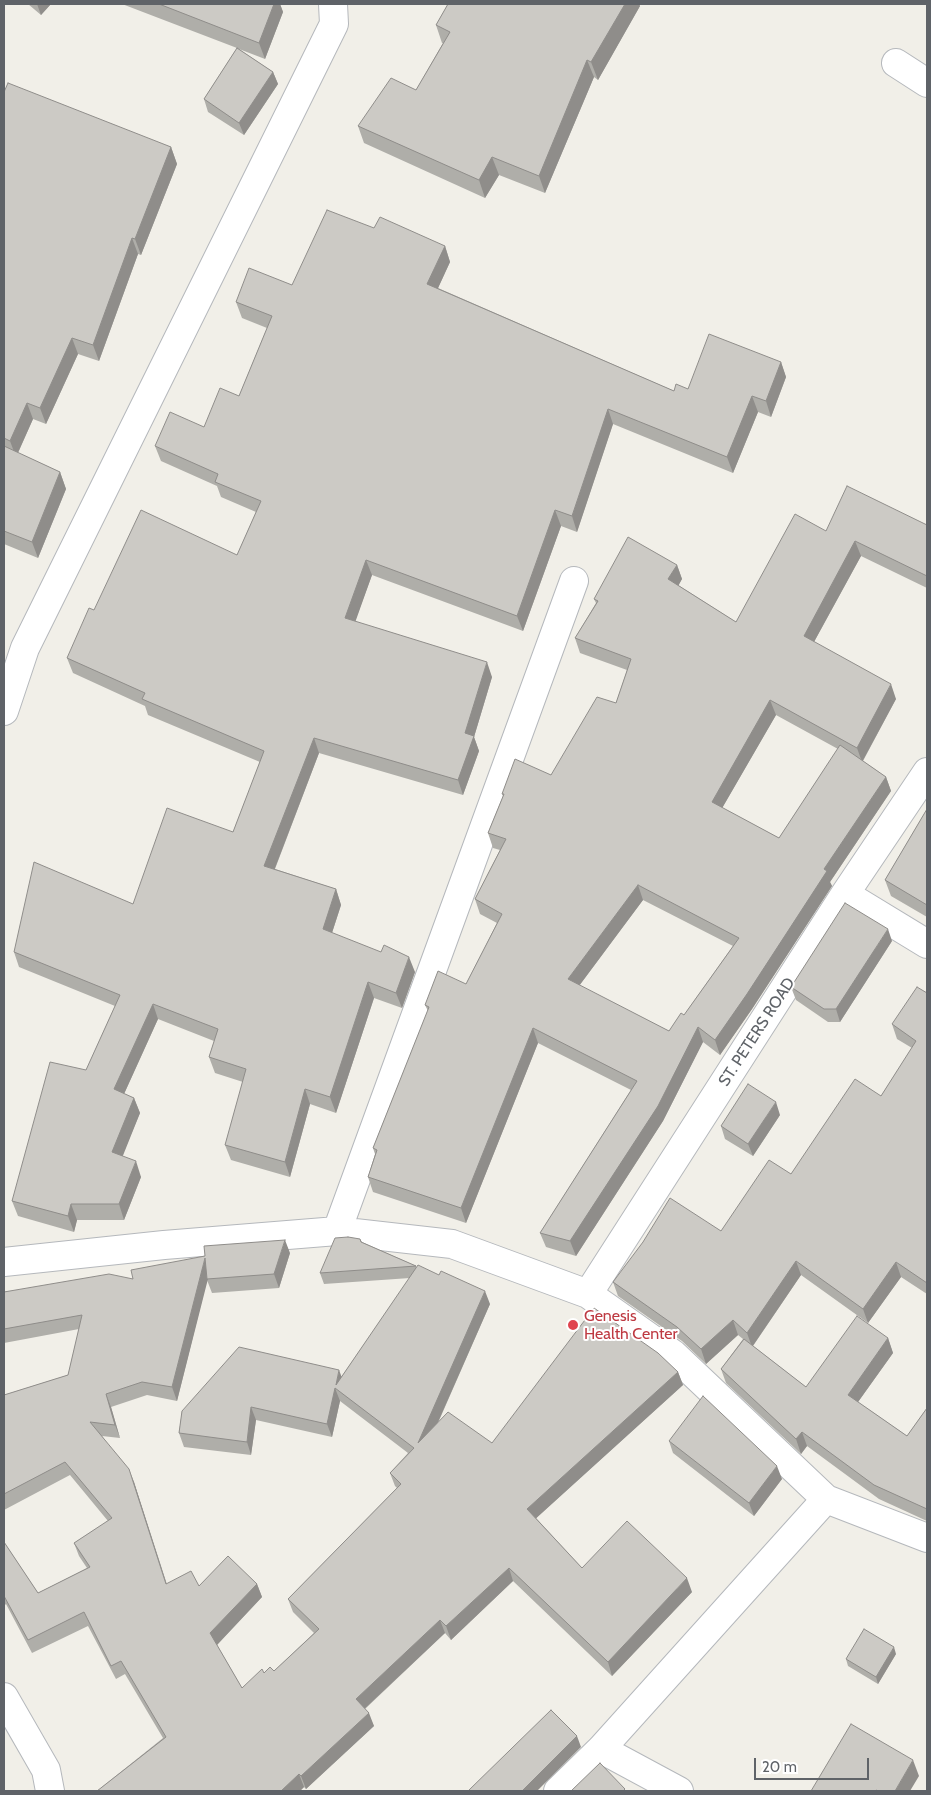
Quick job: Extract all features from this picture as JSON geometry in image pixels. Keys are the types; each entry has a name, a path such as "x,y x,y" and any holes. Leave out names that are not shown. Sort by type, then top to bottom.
{"street":[{"path":"4,711 25,648 334,24 333,4"},
{"path":"896,63 927,83"},
{"path":"337,1232 574,581"},
{"name":"ST. PETERS ROAD","path":"588,1294 845,894 927,772"},
{"path":"845,894 927,944"},
{"path":"4,1262 164,1245 337,1232 452,1244 588,1294 673,1354 826,1499 927,1538"},
{"path":"558,1791 602,1749 826,1499"},
{"path":"4,1697 46,1770 50,1791"},
{"path":"602,1749 679,1791"}],"building":[{"path":"159,4 274,4 259,43"},
{"path":"448,4 625,4 591,62 587,60 539,176 492,157 479,180 358,126 391,78 416,90 450,32 436,25"},
{"path":"237,48 273,72 239,123 204,99"},
{"path":"8,83 171,147 135,239 132,238 93,345 72,338 40,408 27,403 10,441 4,438 4,92"},
{"path":"327,210 374,228 380,217 445,246 427,284 674,391 676,384 688,389 709,334 781,362 766,401 752,396 727,457 608,409 572,516 555,510 517,616 366,560 345,618 487,662 465,733 474,736 458,780 314,738 264,866 336,889 323,929 381,952 384,945 409,957 396,993 368,982 330,1097 305,1089 285,1162 225,1145 246,1069 209,1057 218,1029 153,1004 114,1089 134,1098 112,1152 136,1161 119,1204 71,1204 68,1216 12,1201 50,1062 86,1070 120,995 14,952 34,862 133,904 167,808 233,832 264,751 142,699 145,693 67,658 89,608 94,610 141,510 237,555 261,501 215,482 218,474 155,446 170,412 204,427 220,388 239,396 272,316 236,302 249,268 292,285"},
{"path":"4,446 60,472 32,542 4,531"},
{"path":"847,486 927,525 927,576 855,541 804,636 891,684 857,748 770,700 712,802 779,838 840,745 886,777 824,869 827,871 715,1040 698,1027 658,1106 570,1241 540,1233 637,1081 533,1028 461,1208 368,1177 377,1150 373,1148 429,1007 425,1005 438,971 466,984 502,914 475,899 506,839 488,833 504,794 502,794 515,759 551,775 597,697 616,703 631,659 575,638 598,601 594,599 628,537 677,565 668,579 736,622 795,514 826,531","holes":["638,885 739,938 684,1015 681,1013 669,1031 568,979"]},
{"path":"927,809 927,905 885,880"},
{"path":"845,903 888,929 836,1009 824,1009 791,987"},
{"path":"917,987 927,993 927,1283 896,1262 863,1309 796,1261 747,1333 733,1320 701,1349 677,1327 613,1282 643,1242 670,1198 721,1231 769,1160 791,1174 855,1079 881,1096 916,1041 892,1024"},
{"path":"748,1084 776,1102 748,1144 721,1126"},
{"path":"348,1237 360,1239 361,1242 416,1266 320,1273 335,1238"},
{"path":"285,1240 274,1274 207,1279 205,1258 172,1387 142,1382 106,1394 115,1425 90,1422 129,1469 166,1584 191,1571 199,1586 228,1556 257,1584 210,1633 242,1688 262,1669 264,1673 270,1667 274,1671 319,1629 288,1599 401,1484 390,1473 414,1448 335,1388 327,1424 251,1407 247,1442 179,1433 182,1411 239,1347 339,1370 336,1385 418,1265 439,1275 441,1271 485,1291 418,1443 448,1412 492,1443 594,1308 658,1353 678,1372 527,1509 582,1568 627,1521 687,1578 608,1662 509,1568 446,1626 440,1620 356,1699 369,1713 301,1776 299,1774 281,1791 97,1791 166,1737 121,1661 111,1666 84,1612 28,1640 4,1596 4,1542 38,1593 90,1567 74,1543 112,1518 65,1462 4,1494 4,1395 68,1375 82,1315 4,1329 4,1292 109,1274 133,1279 131,1270 205,1256 204,1246"},
{"path":"857,1316 888,1338 848,1395 907,1436 927,1408 927,1509 874,1485 802,1432 796,1439 721,1369 744,1339 806,1387"},
{"path":"703,1396 777,1466 749,1503 669,1441"},
{"path":"864,1629 894,1647 876,1677 846,1659"},
{"path":"551,1710 577,1736 522,1791 468,1791"},
{"path":"851,1724 913,1760 895,1791 811,1791"},
{"path":"600,1763 625,1789 623,1791 571,1791"}],"place":[{"name":"Genesis Health Center","path":"573,1325"}]}
